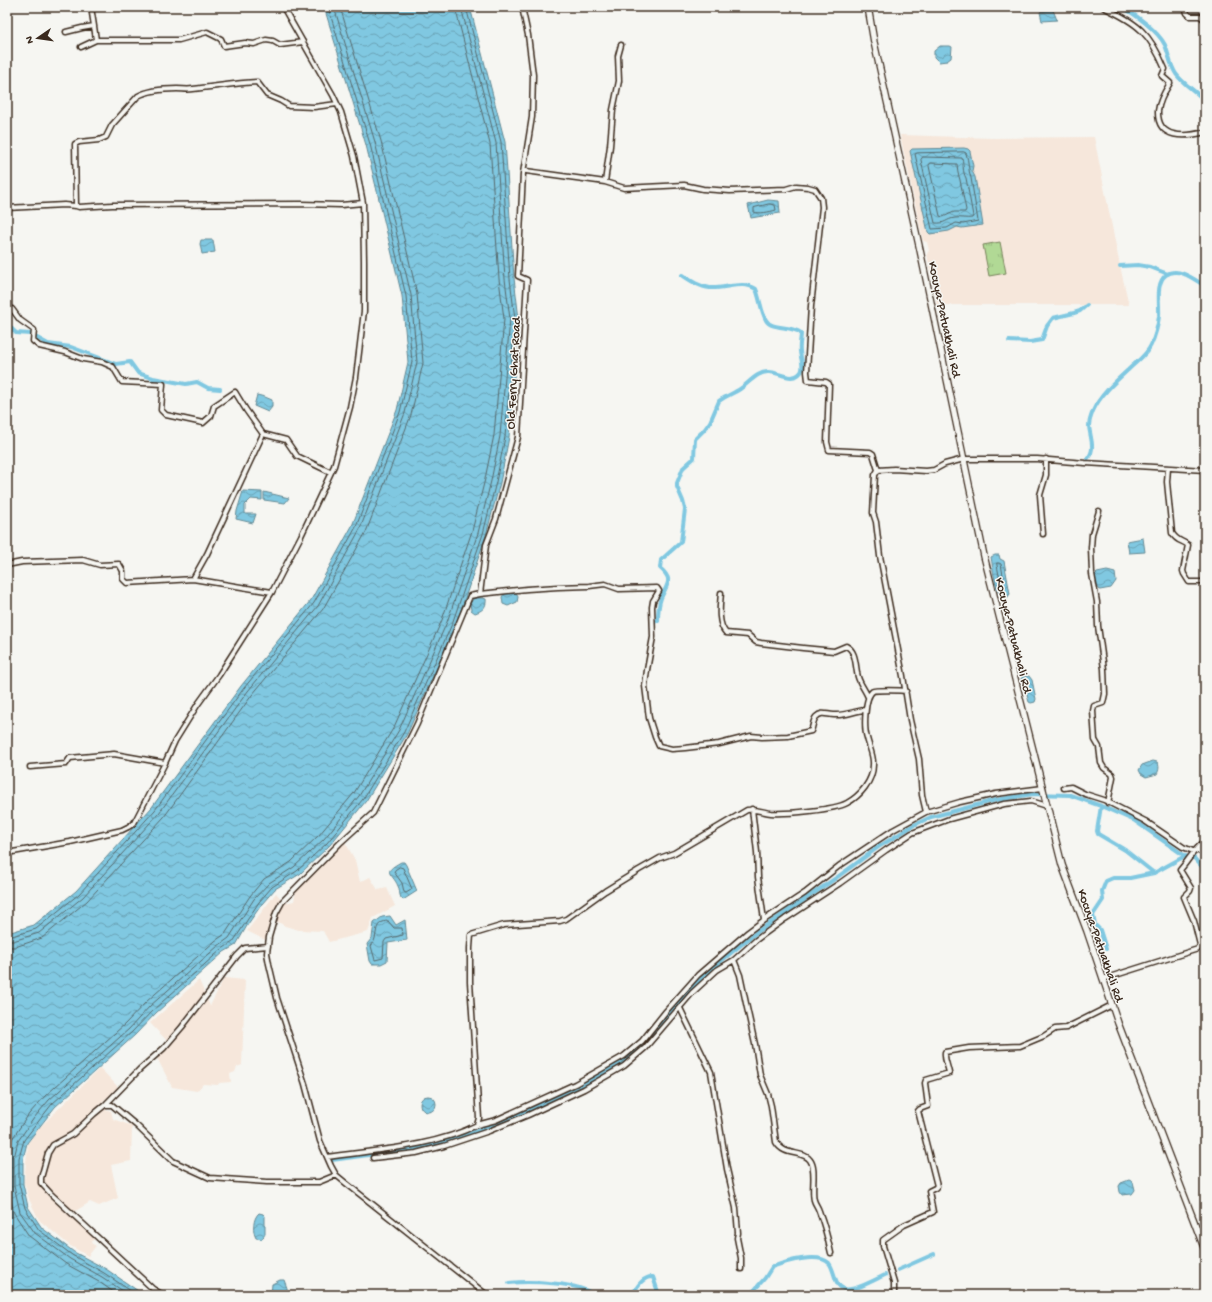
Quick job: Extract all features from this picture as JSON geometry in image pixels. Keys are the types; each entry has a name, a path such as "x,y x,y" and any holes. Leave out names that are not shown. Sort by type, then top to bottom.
{"main road":[{"name":"Kocuya-Patuakhali Rd","path":"868,7 874,42 984,556 1062,865 1112,1006 1205,1250"}],"street":[{"path":"91,7 96,40"},
{"path":"7,853 70,842 128,827 134,823 175,741 272,592 301,536 334,466 350,407 356,378 364,318 363,203 354,156 337,104 283,7"},
{"name":"Old Ferry Ghat Road","path":"480,594 486,545 496,519 518,437 527,280 518,276 523,173 532,116 533,75 528,35 522,7"},
{"path":"1103,7 1127,18 1145,33 1158,52 1165,69 1162,76 1170,82 1158,110 1164,129 1173,135 1179,136 1205,132"},
{"path":"1185,7 1190,16 1200,16 1205,20"},
{"path":"66,32 94,26"},
{"path":"81,47 96,40 179,40 207,32 221,39 224,46 245,43 254,44 266,40 273,41 280,45 303,42"},
{"path":"605,182 613,110 619,81 618,56 621,44"},
{"path":"76,206 75,144 79,142 106,138 112,125 138,96 142,94 161,90 189,90 257,82 267,95 289,106 314,107 337,104"},
{"path":"526,171 605,182 624,188 684,185 703,189 730,191 786,189 796,186 808,187 815,189 821,198 822,207 811,306 807,372 808,380 826,382 829,384 826,442 829,450 870,452 873,454 878,470 876,475 873,512 876,522 880,556 906,691 910,720 919,759 922,794 926,812"},
{"path":"7,208 64,205 79,207 112,205 341,205 363,203"},
{"path":"7,309 12,309 20,320 33,328 35,332 33,337 34,342 39,346 65,352 83,359 102,362 113,367 122,382 163,384 161,410 166,415 203,423 211,416 214,406 235,392 263,434 286,440 297,456 330,472"},
{"path":"193,579 207,554 263,434"},
{"path":"878,470 934,470 945,464 964,459 1046,459 1086,463 1205,470"},
{"path":"1043,534 1040,495 1046,475 1046,459"},
{"path":"1168,468 1167,482 1172,533 1177,540 1188,545 1183,571 1189,582 1205,582"},
{"path":"1099,511 1092,534 1091,548 1092,574 1097,602 1105,694 1103,703 1094,706 1093,711 1095,740 1099,747 1101,763 1113,777 1108,803"},
{"path":"7,565 22,562 83,560 100,564 119,564 123,571 123,580 127,583 193,579 272,592"},
{"path":"487,1295 336,1176 320,1141 305,1084 278,998 267,953 276,913 282,902 340,843 373,813 417,724 470,596 543,588 605,584 619,589 657,588 659,591 653,601 652,607 653,637 646,670 645,686 649,718 659,746 672,749 685,748 719,744 751,736 762,737 797,734 811,731 815,717 820,714 846,715 865,710"},
{"path":"721,593 721,622 726,633 748,635 756,642 761,643 803,648 834,651 846,646 852,650 859,678 868,697"},
{"path":"477,1125 479,1118 475,1038 470,988 471,935 504,925 560,921 566,919 605,891 639,870 690,844 747,810 752,809 770,813 786,813 831,807 846,803 864,789 874,766 870,744 866,737 865,710 868,697 873,691 878,690 906,691"},
{"path":"30,767 66,764 70,758 114,754 165,763"},
{"path":"1064,788 1075,788 1108,803 1145,821 1192,853 1201,851 1205,856"},
{"path":"327,1156 448,1137 477,1125 496,1120 575,1084 624,1056 642,1041 666,1011 702,972 764,920 805,893 839,866 881,837 926,812 972,799 1043,790"},
{"path":"373,1158 416,1153 460,1141 516,1120 584,1089 624,1066 634,1058 659,1032 701,984 719,968 734,960 756,940 785,919 912,833 949,819 1004,804 1031,801 1046,805"},
{"path":"752,809 757,852 758,877 764,920"},
{"path":"1103,980 1198,949 1200,945 1194,920 1184,897 1191,888 1180,870 1188,861 1192,853 1205,842"},
{"path":"163,1295 153,1289 41,1183 48,1153 53,1145 73,1134 105,1105 140,1069 164,1048 245,948 268,946"},
{"path":"734,960 740,975 748,1008 756,1044 760,1075 771,1106 776,1142 778,1146 787,1152 804,1156 811,1162 813,1172 812,1189 814,1200 819,1211 831,1253"},
{"path":"894,1295 894,1283 882,1246 883,1240 904,1225 933,1212 929,1191 937,1186 918,1111 928,1106 925,1083 926,1080 948,1073 948,1068 944,1057 945,1052 969,1048 1020,1046 1044,1036 1055,1029 1066,1028 1112,1006"},
{"path":"680,1008 711,1072 727,1169 736,1208 737,1238 741,1258 741,1269"},
{"path":"105,1105 112,1105 137,1126 173,1161 210,1178 267,1182 319,1182 336,1176"}],"shaded area":[{"path":"900,135 992,138 1094,137 1129,305 937,305 927,254 929,250 927,242 923,241"},
{"path":"345,842 355,860 360,882 370,877 378,890 387,888 395,906 373,918 368,932 329,942 323,931 299,930 285,926 273,919 265,940 247,931 276,893 285,903 294,901 296,891"},
{"path":"224,978 245,980 242,1065 237,1067 235,1072 230,1074 231,1082 219,1083 218,1085 203,1084 197,1091 172,1087 157,1058 170,1044 150,1023 199,980 210,1006"},
{"path":"100,1068 118,1087 97,1107 99,1112 105,1109 111,1111 113,1119 132,1126 131,1161 111,1165 118,1198 99,1206 90,1202 74,1212 97,1235 91,1243 96,1246 88,1256 69,1245 39,1220 29,1199 24,1182 28,1143 39,1128"}],"green space":[{"path":"1000,242 1006,273 989,276 983,245"}],"water":[{"path":"324,7 470,7 505,142 514,278 519,319 509,437 500,483 486,535 456,625 407,734 366,801 330,845 300,874 275,889 248,924 236,945 224,952 55,1107 27,1143 23,1159 23,1184 28,1207 42,1228 74,1252 106,1269 144,1295 7,1295 7,932 34,925 76,891 152,807 241,686 311,600 352,526 397,410 408,362 402,296 366,145"},
{"path":"1051,9 1053,10 1057,20 1042,21 1040,12"},
{"path":"940,46 952,47 951,58 947,61 939,62 934,57 934,51"},
{"path":"964,148 970,151 973,166 972,171 975,177 983,225 962,228 957,227 949,231 930,234 928,232 910,151 912,149"},
{"path":"768,200 779,201 780,213 751,218 748,205"},
{"path":"201,240 213,240 215,252 202,254 200,244"},
{"path":"257,395 272,400 272,407 268,412 254,406"},
{"path":"243,491 262,492 262,500 251,499 245,505 245,514 256,514 253,523 236,519"},
{"path":"264,492 289,498 285,503 264,500"},
{"path":"1143,538 1145,552 1129,553 1127,541"},
{"path":"999,555 1000,559 1004,561 1010,594 1007,598 1001,598 997,589 991,557"},
{"path":"1107,571 1115,573 1116,581 1111,588 1100,590 1096,585 1094,576 1097,573"},
{"path":"514,592 518,597 517,602 508,606 503,604 502,597 504,594"},
{"path":"473,599 486,599 486,604 484,608 475,613 471,610 470,604"},
{"path":"1029,676 1032,680 1036,699 1035,702 1031,703 1029,702 1021,679 1022,677"},
{"path":"1153,761 1157,762 1159,765 1157,774 1146,777 1141,774 1139,770 1142,765"},
{"path":"401,862 404,862 406,865 417,891 403,900 400,896 399,887 390,873 391,868"},
{"path":"390,916 396,925 405,920 407,940 388,943 387,961 381,964 372,964 370,961 367,944 372,938 374,923 382,917"},
{"path":"428,1096 434,1098 436,1104 434,1110 428,1112 422,1110 420,1104 422,1098"},
{"path":"1129,1180 1133,1182 1135,1190 1132,1194 1122,1195 1119,1186 1121,1183"},
{"path":"259,1213 265,1216 265,1234 262,1239 256,1238 254,1232 254,1221"},
{"path":"280,1280 284,1280 287,1288 287,1295 271,1295 272,1284"}],"waterway":[{"path":"1121,7 1139,18 1157,34 1165,45 1176,74 1205,101"},
{"path":"1120,266 1138,265 1150,267 1168,274"},
{"path":"1088,458 1092,451 1089,422 1096,405 1118,379 1144,355 1152,342 1159,319 1160,283 1166,275 1176,272 1186,275 1205,286"},
{"path":"658,621 660,601 668,582 667,576 660,568 661,560 681,542 685,509 677,483 683,468 694,458 695,439 710,422 719,401 740,389 761,373 773,372 794,377 801,372 803,367 800,353 801,333 769,323 763,313 756,289 746,285 710,288 696,283 682,275"},
{"path":"1009,341 1030,342 1042,340 1047,326 1053,318 1080,311 1087,305"},
{"path":"7,324 16,333 30,334 48,344 71,347 116,364 130,362 138,373 153,378 186,384 197,382 208,388 220,389"},
{"path":"332,1160 412,1149 461,1137 509,1119 580,1086 608,1071 639,1049 692,988 710,970 757,932 880,846 914,825 931,817 996,800 1033,794 1070,795 1101,806 1135,821 1185,856 1194,858 1205,870"},
{"path":"1101,806 1097,831 1098,834 1125,850 1154,873"},
{"path":"1106,949 1100,930 1095,925 1093,915 1103,900 1102,891 1106,881 1113,878 1130,878 1154,873 1185,856"},
{"path":"898,1270 934,1254"},
{"path":"750,1295 765,1278 772,1267 801,1259 817,1258 829,1263 838,1285 844,1289 859,1287 885,1275"},
{"path":"632,1295 643,1280 649,1277 653,1277 659,1295"},
{"path":"509,1283 553,1283 577,1287 594,1295"}]}
